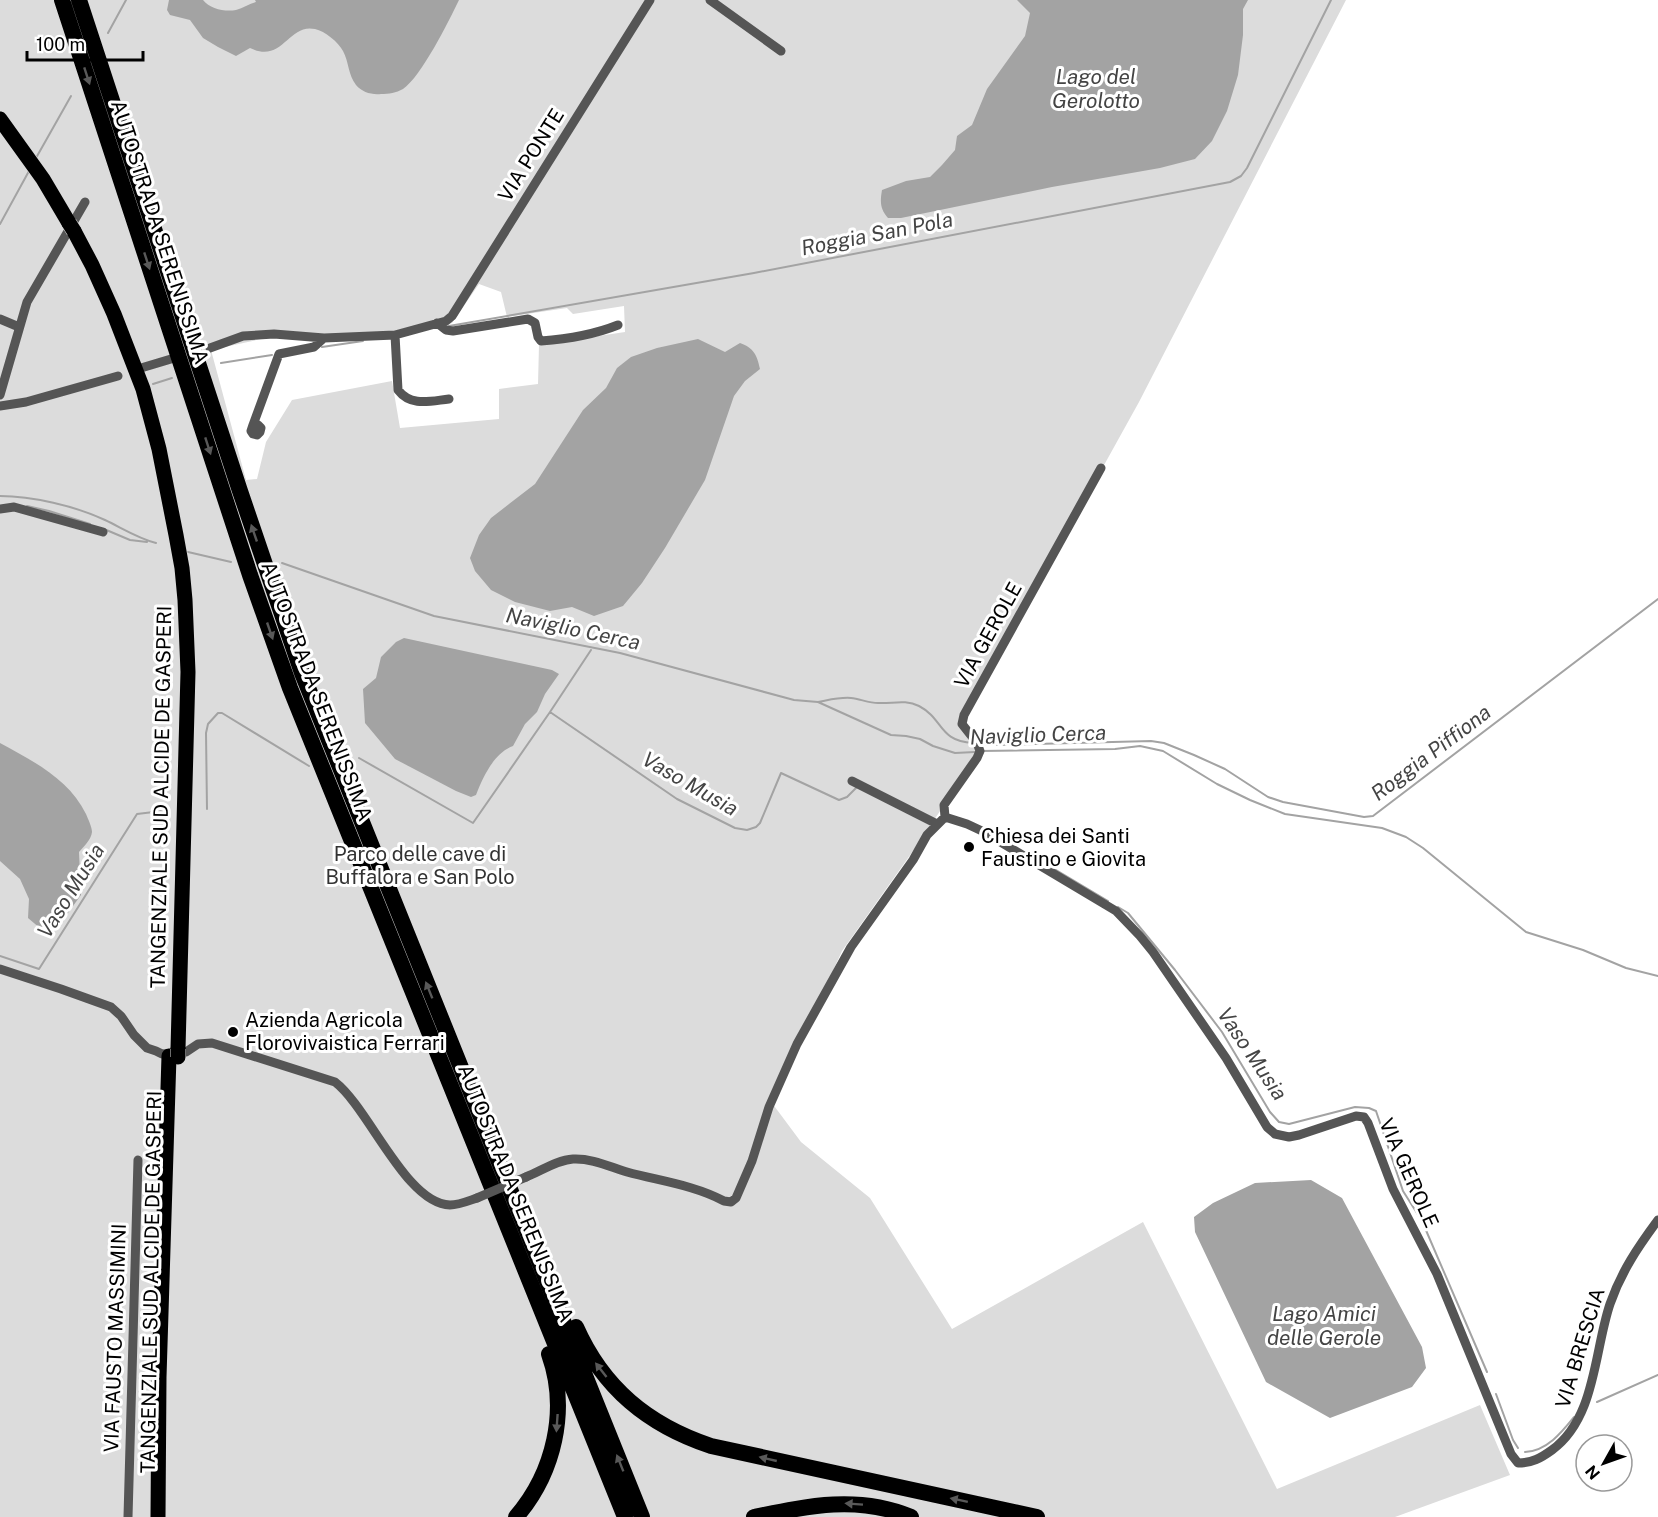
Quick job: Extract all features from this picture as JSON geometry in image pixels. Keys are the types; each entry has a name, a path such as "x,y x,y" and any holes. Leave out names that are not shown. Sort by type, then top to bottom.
{"highway":[{"name":"AUTOSTRADA SERENISSIMA","path":"62,0 250,575 290,688 514,1223 642,1517"},
{"name":"AUTOSTRADA SERENISSIMA","path":"80,0 240,491 302,673 625,1517"},
{"name":"TANGENZIALE SUD ALCIDE DE GASPERI","path":"0,118 18,152 92,265 134,363 159,449 177,535 183,579 188,672 159,1377 158,1517"},
{"name":"TANGENZIALE SUD ALCIDE DE GASPERI","path":"0,135 18,152"},
{"name":"TANGENZIALE SUD ALCIDE DE GASPERI","path":"167,1517 174,1053"},
{"path":"514,1223 520,1275 551,1360 558,1407 552,1455 530,1498 516,1517"},
{"path":"514,1223 553,1271 579,1333 596,1364 630,1402 666,1428 711,1446 1037,1517"},
{"path":"753,1517 796,1508 838,1503 861,1504 894,1510 911,1517"}],"street":[{"name":"VIA PONTE","path":"210,348 243,336 274,334 324,338 395,335 446,321 452,316 650,0"},
{"path":"710,0 781,51"},
{"path":"0,395 27,302 85,202"},
{"path":"0,319 19,327"},
{"name":"VIA PONTE","path":"437,323 446,330 453,331 528,319 535,323 541,341 576,338 602,332 618,325"},
{"path":"395,335 398,390 404,397 418,402 449,399"},
{"name":"VIA PONTE","path":"253,425 279,354 314,347 324,338"},
{"path":"141,368 171,359"},
{"path":"0,406 27,402 118,376"},
{"name":"VIA GEROLE","path":"1101,468 964,715 962,724 977,743 980,751 944,805 941,821 967,824 982,831 1116,911 1153,952 1226,1058 1267,1127 1275,1134 1289,1137 1356,1116 1364,1117 1393,1189 1437,1274 1511,1454 1518,1463"},
{"path":"0,509 14,507 103,532"},
{"path":"0,969 111,1007 147,1048 162,1054 186,1052 198,1044 212,1043 335,1082 352,1099 412,1183 432,1199 448,1205 477,1198 572,1159 585,1160 674,1182 731,1202 739,1194 769,1107 797,1044 851,947 927,835 941,821 852,781"},
{"name":"VIA FAUSTO MASSIMINI","path":"128,1517 138,1160"},
{"name":"VIA BRESCIA","path":"1518,1463 1530,1463 1546,1454 1563,1442 1575,1425 1586,1401 1602,1330 1623,1272 1658,1220"}],"green space":[{"name":"Parco delle cave di Buffalora e San Polo","path":"0,0 1346,0 1139,402 1006,642 963,726 979,747 977,757 842,951 772,1103 801,1142 870,1198 952,1329 1143,1222 1277,1489 1480,1405 1510,1475 1395,1517 0,1517","holes":["479,284 501,292 507,317 567,308 573,314 624,306 625,332 539,345 538,384 499,389 499,419 400,428 392,381 292,400 266,442 257,479 246,480 211,350 275,336 399,337 452,323"]}],"water":[{"path":"169,0 203,0 214,8 227,11 239,9 256,2 255,0 459,0 434,48 410,83 398,91 377,94 364,91 356,85 341,48 331,37 319,30 306,29 298,32 270,51 261,52 250,48 236,56 203,38 190,20 170,15 167,10"},
{"name":"Lago del Gerolotto","path":"1017,0 1248,0 1243,9 1243,35 1238,75 1227,111 1212,141 1195,159 1160,168 1052,187 901,218 888,218 881,205 882,190 906,181 930,177 942,165 955,150 957,136 972,125 987,89 1025,36 1030,13"},
{"path":"698,339 725,352 740,343 745,345 754,353 760,369 745,381 734,396 705,480 642,583 623,606 594,616 572,607 550,611 515,602 491,590 475,571 470,558 479,535 491,518 535,484 583,410 606,388 617,368 631,357 657,348"},
{"path":"404,638 552,670 559,674 545,694 537,712 525,724 513,746 500,754 490,766 476,795 471,797 456,791 395,759 365,723 363,689 376,678 381,657 396,642"},
{"path":"0,743 37,764 60,781 79,802 91,825 90,838 79,852 81,895 57,928 41,929 28,918 29,899 20,879 0,861"},
{"name":"Lago Amici delle Gerole","path":"1311,1180 1342,1198 1422,1347 1426,1368 1412,1387 1330,1418 1266,1382 1195,1232 1194,1217 1213,1203 1255,1183"}],"waterway":[{"path":"108,33 126,0"},
{"name":"Roggia San Pola","path":"449,326 754,273 1230,182 1241,176 1247,168 1331,0"},
{"path":"36,158 71,96"},
{"path":"0,224 29,171"},
{"name":"Roggia San Pola","path":"322,347 363,341"},
{"name":"Roggia San Pola","path":"221,363 272,355"},
{"name":"Roggia San Pola","path":"153,384 172,378"},
{"path":"0,496 26,498 67,506 156,543"},
{"name":"Naviglio Cerca","path":"27,506 90,524"},
{"name":"Naviglio Cerca","path":"104,529 130,540 147,542"},
{"name":"Naviglio Cerca","path":"188,552 231,562"},
{"name":"Naviglio Cerca","path":"282,563 434,616 620,653 794,700 818,702 891,735 920,739 955,753 975,752"},
{"name":"Roggia Piffiona","path":"979,744 1151,741 1164,743 1225,769 1268,797 1283,802 1364,817 1373,816 1658,599"},
{"name":"Vaso Musia","path":"550,712 591,650"},
{"name":"Roggia Piffiona","path":"818,702 847,698 875,703 914,704 927,711 953,738 973,743"},
{"name":"Vaso Musia","path":"359,758 473,823 550,712 677,799 735,828 747,830 760,823 781,773 839,800 847,797 856,788"},
{"name":"Vaso Musia","path":"207,809 206,733 208,724 218,713 222,713 309,766"},
{"name":"Naviglio Cerca","path":"981,751 1115,749 1140,746 1163,751 1217,784 1285,814 1382,828 1406,837 1423,848 1526,932 1583,950 1626,968 1658,976"},
{"name":"Vaso Musia","path":"0,956 39,969 137,814 162,811"},
{"name":"Vaso Musia","path":"1051,867 1108,901"},
{"name":"Vaso Musia","path":"1118,907 1128,913 1222,1032 1270,1112 1279,1122 1289,1124 1355,1107 1376,1111 1403,1191 1422,1221 1487,1372"},
{"name":"Vaso Musia","path":"1597,1402 1658,1375"},
{"name":"Vaso Musia","path":"1496,1394 1518,1448"},
{"name":"Vaso Musia","path":"1525,1452 1547,1444 1574,1417"}],"place":[{"name":"Chiesa dei Santi Faustino e Giovita","path":"969,847"},
{"name":"Azienda Agricola Florovivaistica Ferrari","path":"233,1032"}]}
